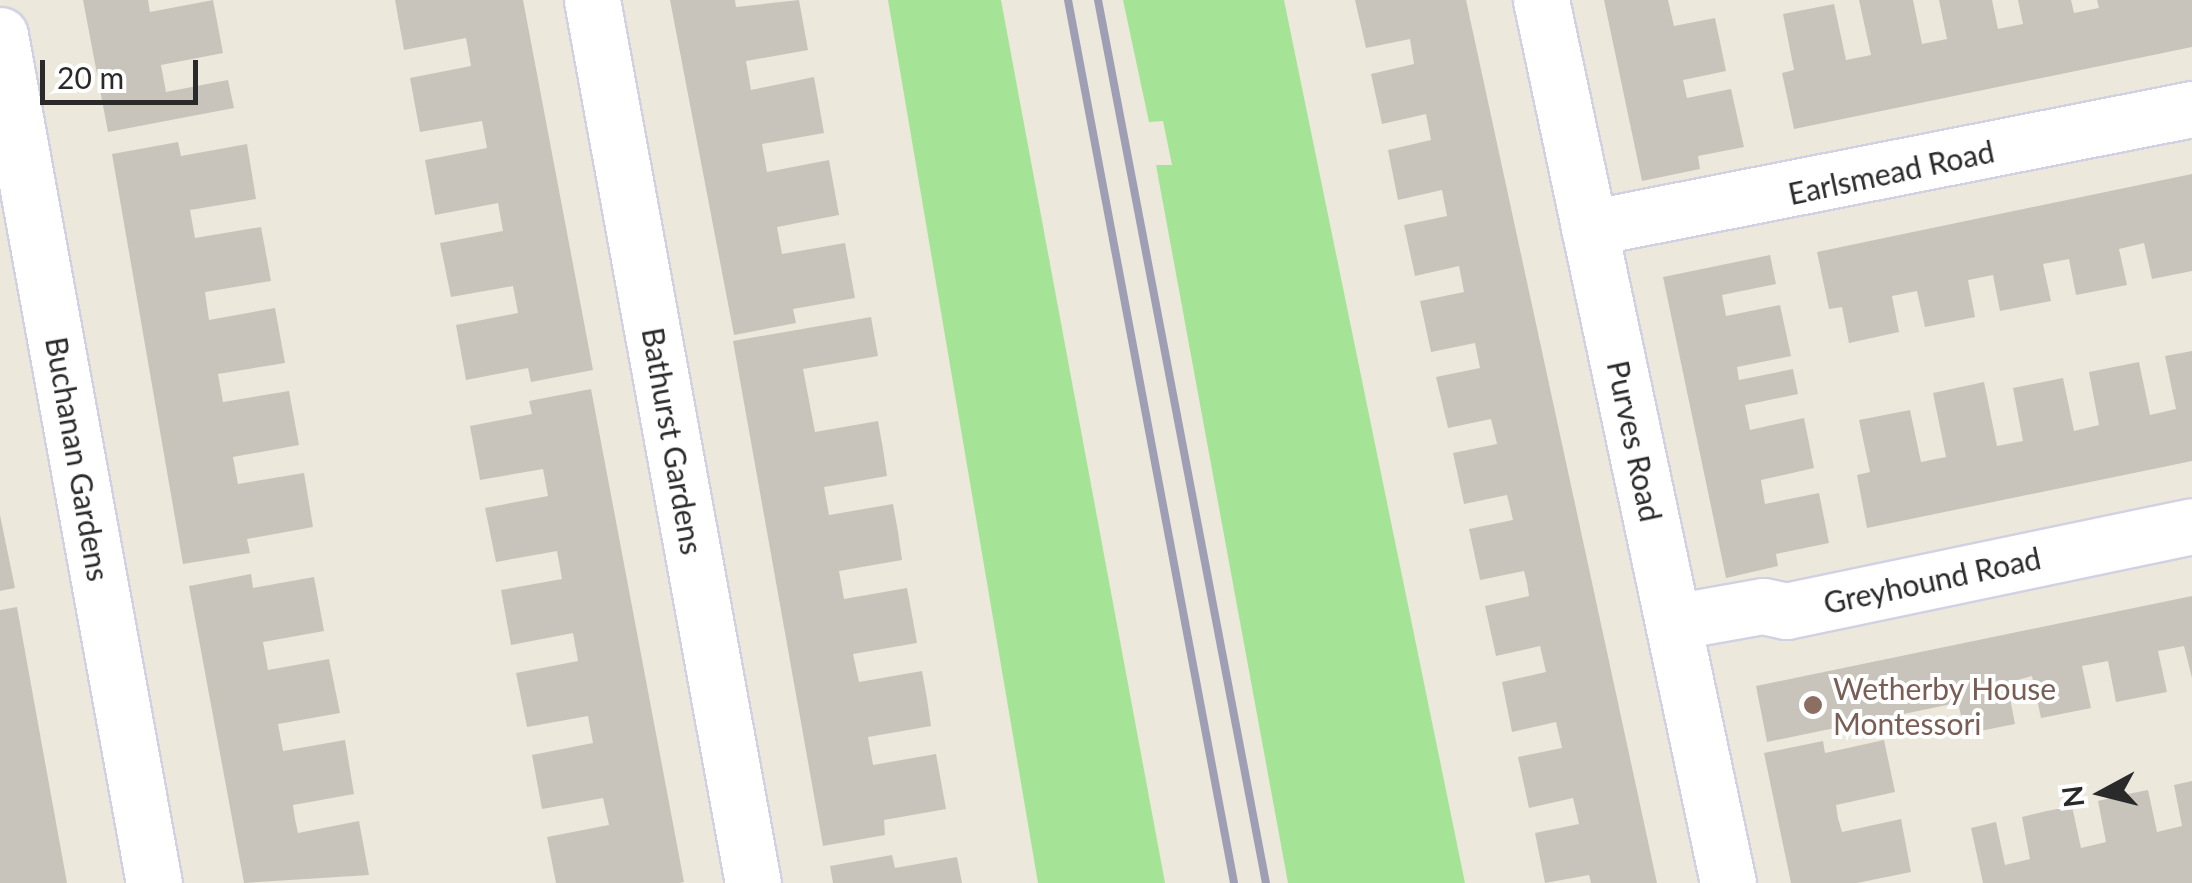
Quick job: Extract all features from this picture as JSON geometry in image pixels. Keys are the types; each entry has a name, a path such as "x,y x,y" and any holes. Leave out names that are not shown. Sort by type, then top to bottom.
{"street":[{"name":"Bathurst Gardens","path":"592,0 753,883"},
{"name":"Purves Road","path":"1541,0 1728,883"},
{"name":"Buchanan Gardens","path":"0,36 154,883"},
{"name":"Earlsmead Road","path":"1589,228 2192,109"},
{"name":"Greyhound Road","path":"1673,622 1763,606 1786,611 2192,526"}],"green space":[{"path":"888,0 1001,0 1165,883 1038,883"},
{"path":"1123,0 1284,0 1465,883 1288,883 1156,165 1172,165 1163,121 1149,122"}],"building":[{"path":"83,0 148,0 150,12 213,0 223,53 161,65 166,92 228,80 234,108 108,132"},
{"path":"395,0 523,0 593,370 531,382 528,368 466,380 456,325 518,313 513,286 451,297 440,243 503,231 498,203 435,215 425,160 487,148 482,121 420,132 410,78 471,66 466,38 404,50"},
{"path":"670,0 735,0 736,7 799,0 808,50 746,61 751,90 814,77 824,133 762,144 767,172 829,160 839,215 777,227 782,254 845,243 855,298 793,309 796,323 734,335"},
{"path":"1355,0 1466,0 1657,883 1591,883 1589,875 1545,883 1535,833 1579,824 1573,798 1529,808 1518,757 1562,748 1556,722 1512,732 1502,682 1546,672 1540,646 1496,656 1485,606 1529,596 1527,583 1524,571 1480,580 1469,529 1513,520 1507,495 1464,504 1453,453 1497,444 1491,419 1448,428 1436,377 1480,368 1475,343 1431,352 1420,301 1464,292 1459,266 1415,276 1404,225 1447,216 1442,190 1398,200 1388,150 1431,140 1426,114 1382,124 1371,74 1414,64 1410,39 1366,48"},
{"path":"1604,0 1668,0 1674,26 1715,18 1726,71 1683,80 1687,98 1731,89 1744,147 1698,156 1700,169 1642,181"},
{"path":"1859,0 1913,0 1922,44 1947,39 1939,0 1992,0 1998,29 2023,24 2018,0 2071,0 2074,13 2099,8 2097,0 2192,0 2192,47 1794,129 1782,73 1794,70 1783,14 1834,4 1846,60 1871,55"},
{"path":"178,142 181,156 247,144 256,199 190,210 195,238 261,227 271,281 205,292 209,320 275,308 285,363 218,374 223,402 289,391 299,445 233,457 238,484 304,473 313,527 247,539 250,553 183,564 112,154"},
{"path":"2192,174 2192,271 2152,279 2144,243 2119,249 2127,285 2076,295 2069,259 2043,264 2051,301 2000,311 1993,275 1968,280 1975,317 1925,327 1917,291 1892,296 1899,332 1849,343 1842,307 1829,309 1817,252"},
{"path":"1770,255 1776,284 1722,295 1726,316 1780,305 1791,356 1737,367 1739,380 1793,369 1798,394 1745,405 1750,430 1804,418 1814,468 1761,480 1765,504 1819,493 1829,543 1776,554 1778,566 1726,578 1663,277"},
{"path":"871,317 878,356 803,369 815,432 878,421 883,449 887,476 824,487 829,515 893,504 898,532 902,560 839,571 844,599 907,588 917,643 853,654 859,682 922,671 927,699 931,726 868,737 873,765 936,754 946,809 884,820 885,835 823,846 733,341"},
{"path":"2192,351 2192,461 1867,528 1857,475 1870,472 1859,420 1910,410 1921,462 1946,457 1933,393 1984,382 1997,446 2023,441 2013,388 2063,378 2074,431 2099,425 2089,372 2139,362 2150,415 2176,409 2165,356"},
{"path":"591,389 684,882 679,883 556,883 547,837 609,825 603,798 542,809 532,755 593,743 588,716 527,727 516,673 578,661 573,633 511,645 501,590 562,579 557,551 496,562 485,508 548,496 543,469 480,480 470,426 532,414 529,401"},
{"path":"0,515 15,588 0,591"},
{"path":"251,574 253,588 314,577 324,631 263,642 268,670 329,659 340,713 278,724 283,751 345,740 354,794 293,805 295,819 298,833 359,821 369,875 244,883 189,586"},
{"path":"2192,596 2192,678 2184,646 2158,651 2167,692 2116,702 2108,661 2082,666 2091,708 2041,718 2032,676 2007,683 2015,724 1965,734 1956,693 1952,704 1767,742 1756,686"},
{"path":"17,607 67,883 0,883 0,610"},
{"path":"1884,740 1895,792 1836,805 1838,818 1842,832 1901,819 1911,872 1857,883 1791,883 1764,753 1823,741 1825,753"},
{"path":"2192,781 2192,883 1983,883 1971,828 1996,822 2005,865 2030,859 2022,817 2047,811 2072,806 2081,848 2106,842 2098,801 2123,795 2148,790 2157,832 2182,826 2174,785"},
{"path":"892,855 895,868 957,857 962,883 833,883 830,866"}],"railway":[{"path":"1068,0 1234,883"},
{"path":"1098,0 1266,883"}],"place":[{"name":"Wetherby House Montessori","path":"1813,705"}]}
